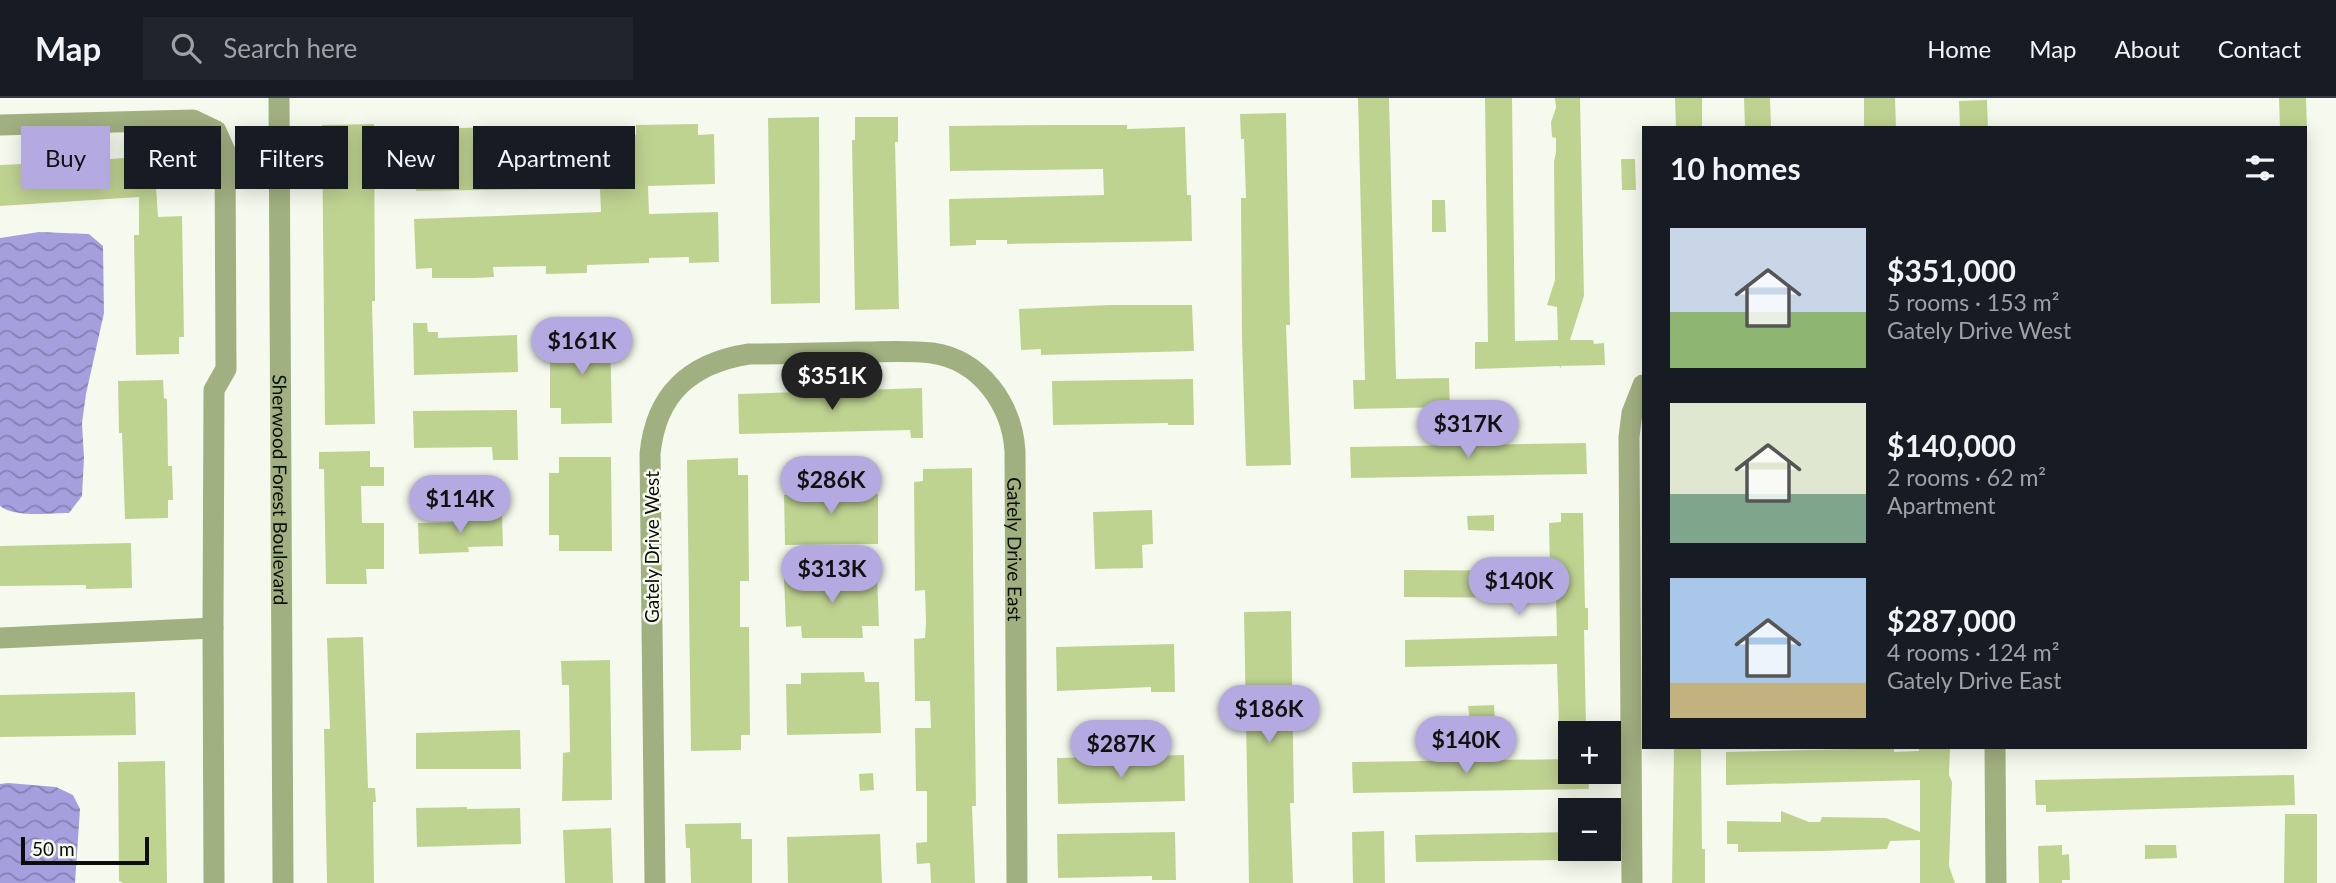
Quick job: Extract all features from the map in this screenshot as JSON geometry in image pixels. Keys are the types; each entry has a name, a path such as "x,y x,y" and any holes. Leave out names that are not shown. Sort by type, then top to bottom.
{"street":[{"name":"Sherwood Forest Boulevard","path":"279,98 283,883"},
{"path":"0,125 193,120 216,131 225,151 226,369 214,390 214,883"},
{"name":"Gately Drive East","path":"837,353 912,351 946,356 988,383 1008,415 1015,451 1017,883"},
{"name":"Gately Drive West","path":"655,883 650,467 654,429 663,406 682,382 713,362 750,354 837,353"},
{"path":"1632,883 1629,437 1632,413 1642,388"},
{"path":"0,638 213,628"},
{"path":"1995,749 1996,883"}],"water":[{"path":"39,232 89,234 103,246 104,313 82,423 82,496 69,513 24,513 0,506 0,238"},
{"path":"0,784 56,787 73,795 80,809 75,883 0,883"}],"building":[{"path":"1358,98 1389,98 1396,379 1449,378 1450,407 1354,409 1353,380 1365,380"},
{"path":"1485,98 1512,98 1515,341 1558,340 1557,307 1547,305 1555,280 1556,138 1552,137 1551,122 1556,108 1555,98 1580,98 1584,296 1570,340 1604,343 1605,365 1475,369 1475,342 1488,342"},
{"path":"1675,98 1702,98 1702,126 1676,126"},
{"path":"1744,98 1770,98 1771,126 1745,126"},
{"path":"1864,98 1895,98 1896,126 1864,126"},
{"path":"2279,98 2306,98 2307,126 2280,126"},
{"path":"1987,100 1988,126 1960,126 1959,101"},
{"path":"1286,113 1290,325 1286,325 1291,465 1246,466 1241,198 1246,198 1244,139 1241,139 1240,114"},
{"path":"819,117 820,303 771,304 768,118"},
{"path":"855,117 898,117 898,142 895,142 899,309 855,310 852,140 855,140"},
{"path":"374,124 362,126 362,189 374,189 375,301 372,301 375,424 325,425 323,189 348,189 348,126 322,125"},
{"path":"698,124 698,135 714,134 715,184 648,186 649,214 718,212 719,262 689,263 689,257 649,258 649,263 587,265 587,273 546,274 546,266 493,267 494,277 475,278 432,278 432,268 416,269 414,219 601,212 600,189 635,189 636,125"},
{"path":"1127,125 1127,129 1185,127 1187,195 1191,195 1192,241 1007,244 1007,240 976,240 976,245 950,246 949,199 1104,195 1103,169 950,171 949,126"},
{"path":"459,128 473,128 473,189 539,189 416,191 459,189"},
{"path":"124,158 124,189 156,189 158,217 182,216 184,337 179,337 179,354 136,355 134,235 139,235 139,197 0,206 0,165 21,164 21,189 110,189 110,159"},
{"path":"1621,159 1635,159 1636,190 1622,190"},
{"path":"1432,200 1445,200 1446,232 1432,232"},
{"path":"1192,305 1194,351 1041,355 1041,349 1021,350 1019,309"},
{"path":"413,323 427,323 428,332 438,332 438,338 517,335 518,372 414,375"},
{"path":"610,329 612,423 561,424 561,408 550,408 550,346 560,345 560,330"},
{"path":"1193,379 1194,425 1053,425 1052,381"},
{"path":"163,380 164,398 167,399 168,466 172,466 173,500 168,500 168,518 125,519 118,381"},
{"path":"922,388 923,438 911,438 910,430 739,434 738,394"},
{"path":"517,410 518,460 493,460 492,447 414,448 413,411"},
{"path":"1586,443 1587,474 1351,478 1350,447"},
{"path":"370,451 370,467 384,467 384,486 361,486 362,523 384,523 384,569 366,569 367,584 326,584 324,469 319,469 319,452"},
{"path":"559,457 611,457 612,551 559,551 559,535 549,535 549,473 559,473"},
{"path":"738,458 738,475 748,475 749,581 740,581 740,627 749,627 750,735 741,735 741,750 691,751 687,460"},
{"path":"972,468 976,806 972,806 975,883 931,883 930,863 917,864 916,843 927,842 927,791 916,791 915,728 931,728 930,701 915,701 914,639 925,638 926,623 925,590 915,591 914,482 923,481 923,469"},
{"path":"800,484 861,484 862,494 878,494 878,544 785,545 784,495 801,495"},
{"path":"1152,510 1153,544 1142,545 1143,568 1095,569 1093,512"},
{"path":"1561,513 1583,513 1585,608 1588,608 1588,630 1584,630 1586,721 1559,721 1557,664 1405,667 1405,640 1557,636 1556,598 1404,597 1404,570 1550,571 1549,523 1561,522"},
{"path":"1494,515 1494,531 1468,530 1467,516"},
{"path":"502,516 503,546 468,547 469,552 419,554 418,523 465,522 465,517"},
{"path":"131,543 132,588 86,589 86,585 0,586 0,546"},
{"path":"877,575 879,626 862,626 863,638 802,638 801,626 786,627 784,578"},
{"path":"1291,611 1294,803 1290,803 1293,883 1249,883 1244,612"},
{"path":"363,637 368,788 375,788 376,802 373,802 374,883 327,883 324,729 330,729 327,638"},
{"path":"1174,644 1175,692 1151,692 1151,687 1057,691 1056,647"},
{"path":"610,660 612,800 562,801 563,753 570,752 569,685 562,685 561,661"},
{"path":"864,672 865,682 879,682 881,733 787,735 786,684 801,684 801,673"},
{"path":"135,692 136,735 0,737 0,695"},
{"path":"1494,705 1495,720 1470,720 1468,706"},
{"path":"520,730 521,769 416,769 416,733"},
{"path":"1674,749 1701,749 1705,883 1672,883"},
{"path":"1852,749 1950,749 1949,775 1952,782 1949,866 1955,883 1920,883 1920,840 1890,841 1887,849 1821,851 1738,852 1738,844 1727,844 1727,821 1781,822 1781,811 1809,822 1820,822 1822,817 1886,818 1920,832 1920,780 1726,785 1726,752"},
{"path":"1184,755 1185,801 1058,804 1057,758"},
{"path":"1558,759 1558,784 1589,784 1589,789 1353,793 1352,762"},
{"path":"165,761 167,883 123,883 119,881 118,762"},
{"path":"873,773 874,790 860,791 859,774"},
{"path":"2294,775 2295,805 2046,812 2046,805 2036,805 2035,780"},
{"path":"416,808 520,808 521,844 417,847"},
{"path":"2285,814 2317,814 2317,883 2284,883"},
{"path":"741,823 741,839 752,839 752,883 691,883 690,848 686,848 685,824"},
{"path":"611,828 613,883 565,883 563,830"},
{"path":"1384,831 1385,883 1353,883 1352,832"},
{"path":"1175,832 1176,880 1152,880 1152,876 1058,878 1057,834"},
{"path":"1558,832 1558,860 1416,862 1415,835"},
{"path":"880,834 882,883 788,883 787,837"},
{"path":"2062,845 2062,855 2069,854 2070,880 2062,880 2062,883 2039,883 2038,846"},
{"path":"2145,845 2176,845 2177,858 2145,859"}]}
